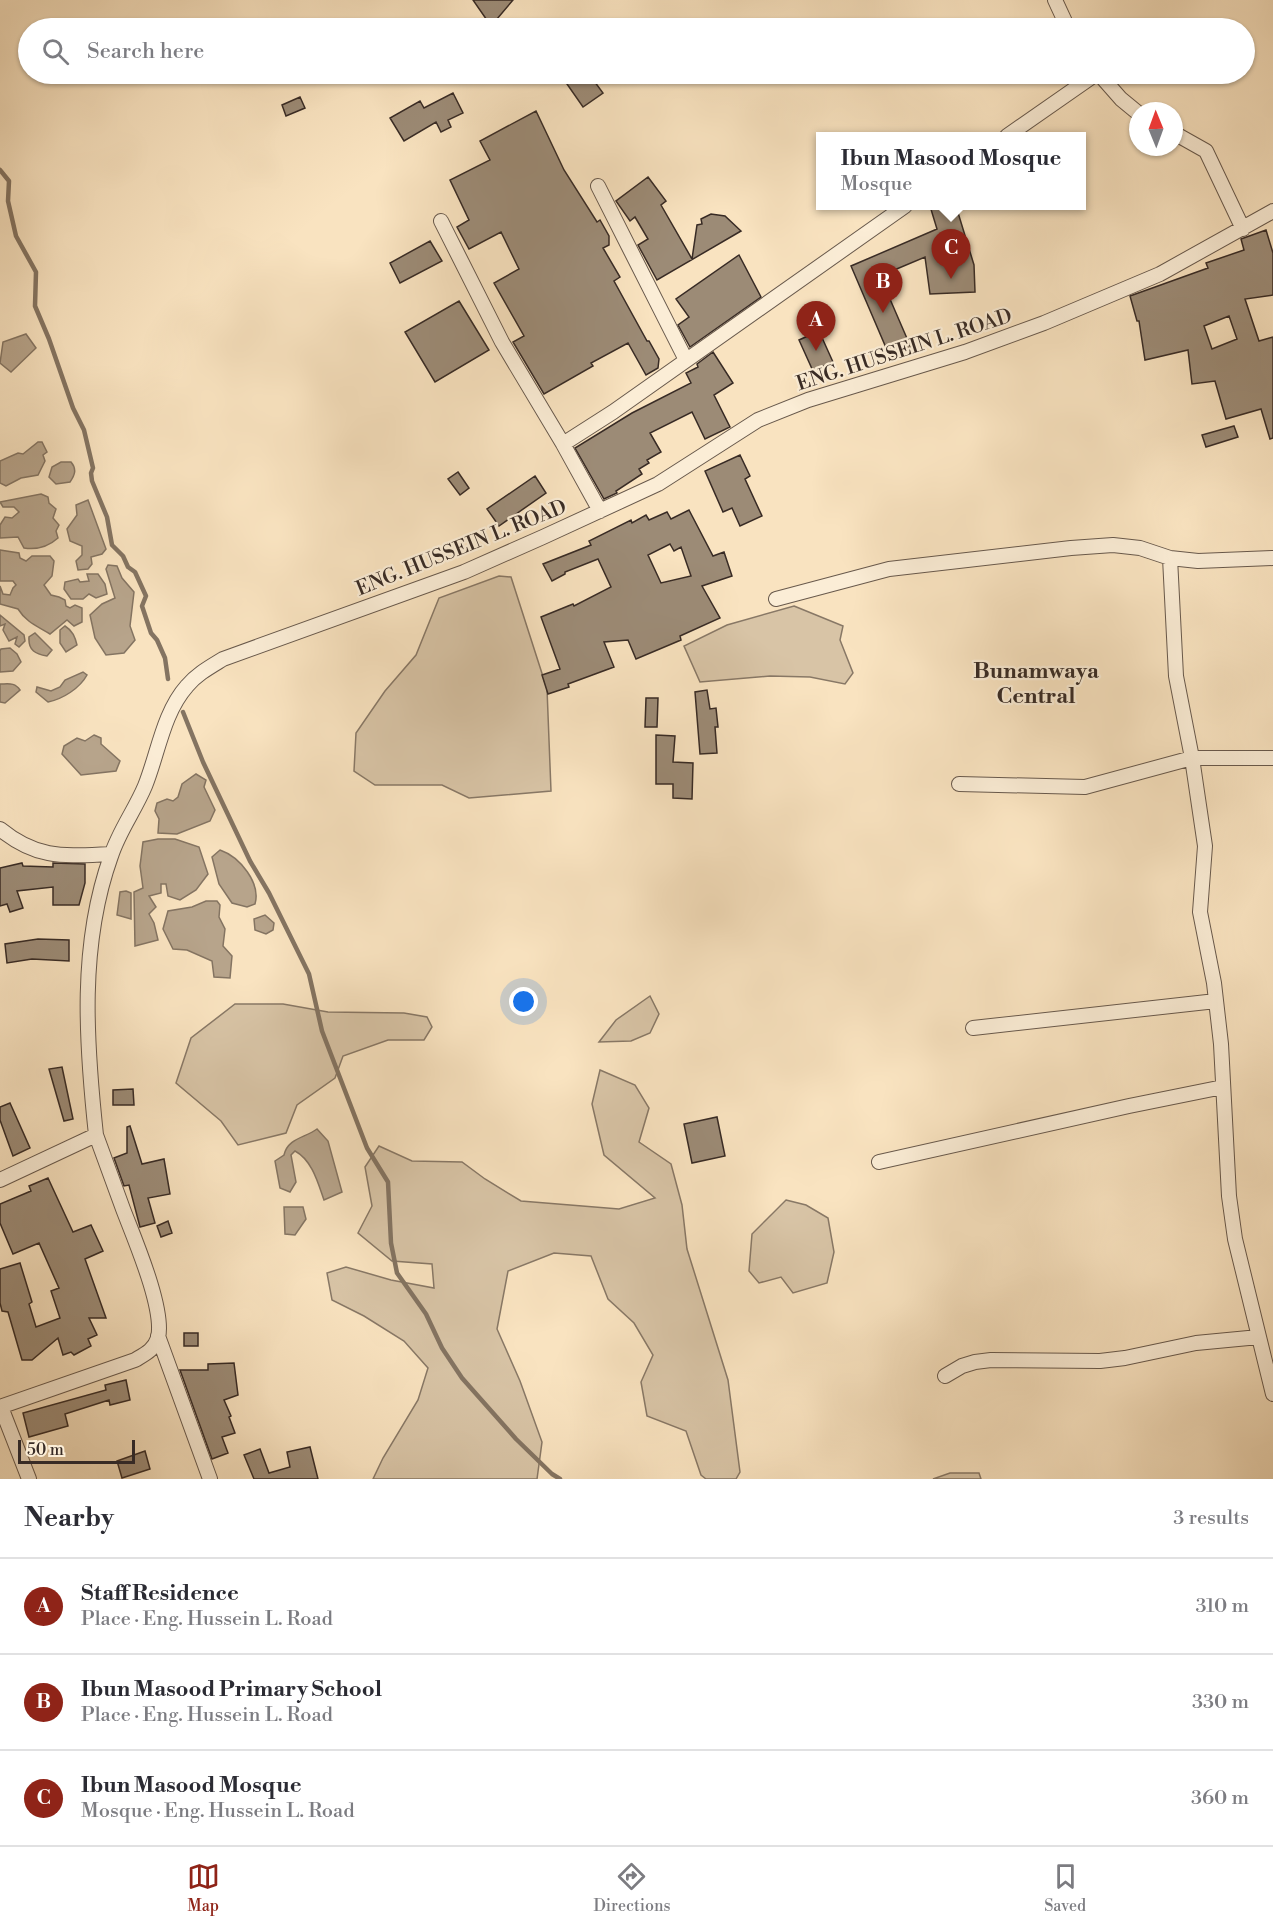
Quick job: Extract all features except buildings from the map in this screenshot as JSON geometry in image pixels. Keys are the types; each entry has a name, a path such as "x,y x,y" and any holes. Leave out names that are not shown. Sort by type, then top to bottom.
{"street":[{"path":"1055,0 1063,18"},
{"path":"1013,132 1082,84"},
{"path":"1107,84 1129,106"},
{"path":"1183,138 1206,151 1243,228"},
{"path":"598,186 686,360"},
{"path":"563,444 613,412 899,210"},
{"name":"ENG. HUSSEIN L. ROAD","path":"210,1479 158,1336 158,1321 150,1283 96,1135 87,1035 92,933 98,900 111,854 145,786 173,706 187,687 223,658 464,572 600,512 658,484 758,420 808,400 965,352 1044,323 1160,274 1273,211"},
{"path":"441,221 501,342 563,444 600,512"},
{"path":"776,599 889,570 1071,548 1113,545 1140,548 1170,558 1198,561 1273,558"},
{"path":"1170,558 1176,676 1192,758 1205,846 1200,912 1216,1002 1232,1215 1235,1239 1273,1394"},
{"path":"959,784 1085,787 1192,758 1273,758"},
{"path":"0,830 15,842 37,852 63,856 111,854"},
{"path":"973,1028 1216,1002"},
{"path":"879,1162 1223,1087"},
{"path":"0,1180 96,1135"},
{"path":"29,1479 0,1407 135,1360 149,1352 158,1336"},
{"path":"945,1376 962,1366 975,1362 991,1360 1100,1361 1125,1358 1196,1342 1259,1336"}],"shaded area":[{"path":"26,334 36,348 11,372 0,363 3,342"},
{"path":"38,442 42,442 47,452 43,455 45,461 38,475 21,478 6,486 0,483 0,461 18,453 23,454"},
{"path":"61,462 71,462 75,470 70,482 56,484 49,477 52,467"},
{"path":"41,494 48,497 49,503 56,509 53,518 59,525 56,531 58,538 46,546 33,549 24,548 18,537 0,538 0,525 5,517 12,518 19,512 14,507 3,507 0,502"},
{"path":"88,500 106,549 102,554 91,557 92,564 88,569 78,570 76,561 82,555 82,546 70,541 67,529 77,515 76,505"},
{"path":"0,550 19,553 20,558 26,561 32,556 50,556 54,561 52,576 44,585 51,595 65,600 66,606 70,608 75,605 82,608 82,622 74,626 67,620 50,634 28,621 18,609 0,604 0,586 3,594 10,595 16,585 13,581 0,581"},
{"path":"108,565 117,566 122,578 134,592 130,626 135,640 124,653 106,655 95,638 90,615 102,604 115,598 106,569"},
{"path":"87,574 98,574 105,584 107,594 96,598 89,594 83,599 71,599 64,589 65,582 78,579 80,582 89,581"},
{"path":"499,576 511,577 547,689 551,791 469,798 442,785 375,785 354,771 356,733 385,691 416,655 439,598"},
{"path":"794,606 843,626 840,640 853,673 845,684 810,677 770,676 700,682 684,646 727,625"},
{"path":"0,615 24,635 25,641 19,647 15,644 17,637 9,641 3,630 5,624 0,626"},
{"path":"65,626 73,634 77,645 66,652 60,643 60,630"},
{"path":"35,633 52,650 47,656 31,649 29,637"},
{"path":"10,648 21,662 13,671 0,672 0,651"},
{"path":"83,672 87,675 80,684 59,698 48,702 36,692 37,687 51,691 60,687 65,680"},
{"path":"0,684 14,685 20,690 5,703 0,702"},
{"path":"94,735 101,738 101,744 120,761 116,771 81,775 62,754 64,746 77,738 85,741"},
{"path":"196,774 206,780 204,787 215,810 210,821 177,834 158,833 159,819 155,811 157,803 167,799 173,801 178,797 182,784"},
{"path":"175,839 199,847 208,874 196,890 180,900 168,896 166,884 161,884 161,893 149,896 156,907 149,914 158,940 135,946 134,892 143,888 140,866 143,842"},
{"path":"220,850 235,858 247,872 255,888 255,904 247,907 232,903 219,884 212,857"},
{"path":"120,892 131,893 131,919 117,915"},
{"path":"206,901 217,901 220,905 219,917 225,929 223,946 232,956 230,978 214,977 212,961 187,950 173,949 163,929 168,911 192,907"},
{"path":"265,915 274,923 273,930 266,934 255,930 254,919"},
{"path":"650,996 659,1014 650,1033 631,1041 599,1042 616,1020"},
{"path":"235,1004 283,1004 328,1012 404,1013 427,1017 432,1027 424,1040 388,1040 343,1056 335,1078 297,1105 286,1133 238,1145 221,1121 176,1083 191,1038"},
{"path":"600,1070 635,1085 649,1108 639,1142 671,1164 682,1205 687,1249 728,1380 740,1472 736,1479 706,1479 701,1475 686,1431 647,1416 641,1382 653,1355 634,1323 608,1299 591,1256 554,1253 508,1271 497,1329 520,1381 542,1442 537,1479 373,1479 418,1400 428,1368 404,1341 364,1316 332,1300 327,1273 346,1267 391,1280 434,1288 432,1264 392,1261 358,1233 372,1206 365,1167 379,1146 412,1161 462,1162 521,1201 619,1209 655,1198 604,1155 592,1104"},
{"path":"317,1129 328,1141 342,1192 324,1200 314,1172 301,1155 295,1151 291,1155 296,1182 290,1192 280,1188 275,1161 284,1155 289,1145"},
{"path":"786,1200 806,1205 828,1218 834,1252 827,1283 793,1293 781,1277 759,1283 749,1271 752,1234"},
{"path":"284,1207 303,1207 306,1219 295,1235 285,1234"},
{"path":"950,1473 979,1473 981,1479 933,1479"}],"waterway":[{"path":"0,170 9,181 8,201 16,236 36,272 35,306 73,408 84,430 93,468 92,481 107,517 112,545 123,556 128,567 135,572 146,596 142,606 151,633 157,640 165,658 168,679"},
{"path":"183,712 203,762 250,861 269,893 309,974 322,1031 367,1148 388,1182 391,1243 397,1273 426,1314 442,1348 462,1378 516,1439 560,1479"}],"place":[{"name":"Ibun Masood Mosque","path":"951,279"},
{"name":"Ibun Masood Primary School","path":"883,313"},
{"name":"Staff Residence","path":"816,351"}],"district":[{"name":"Bunamwaya Central","path":"1036,682"}]}
